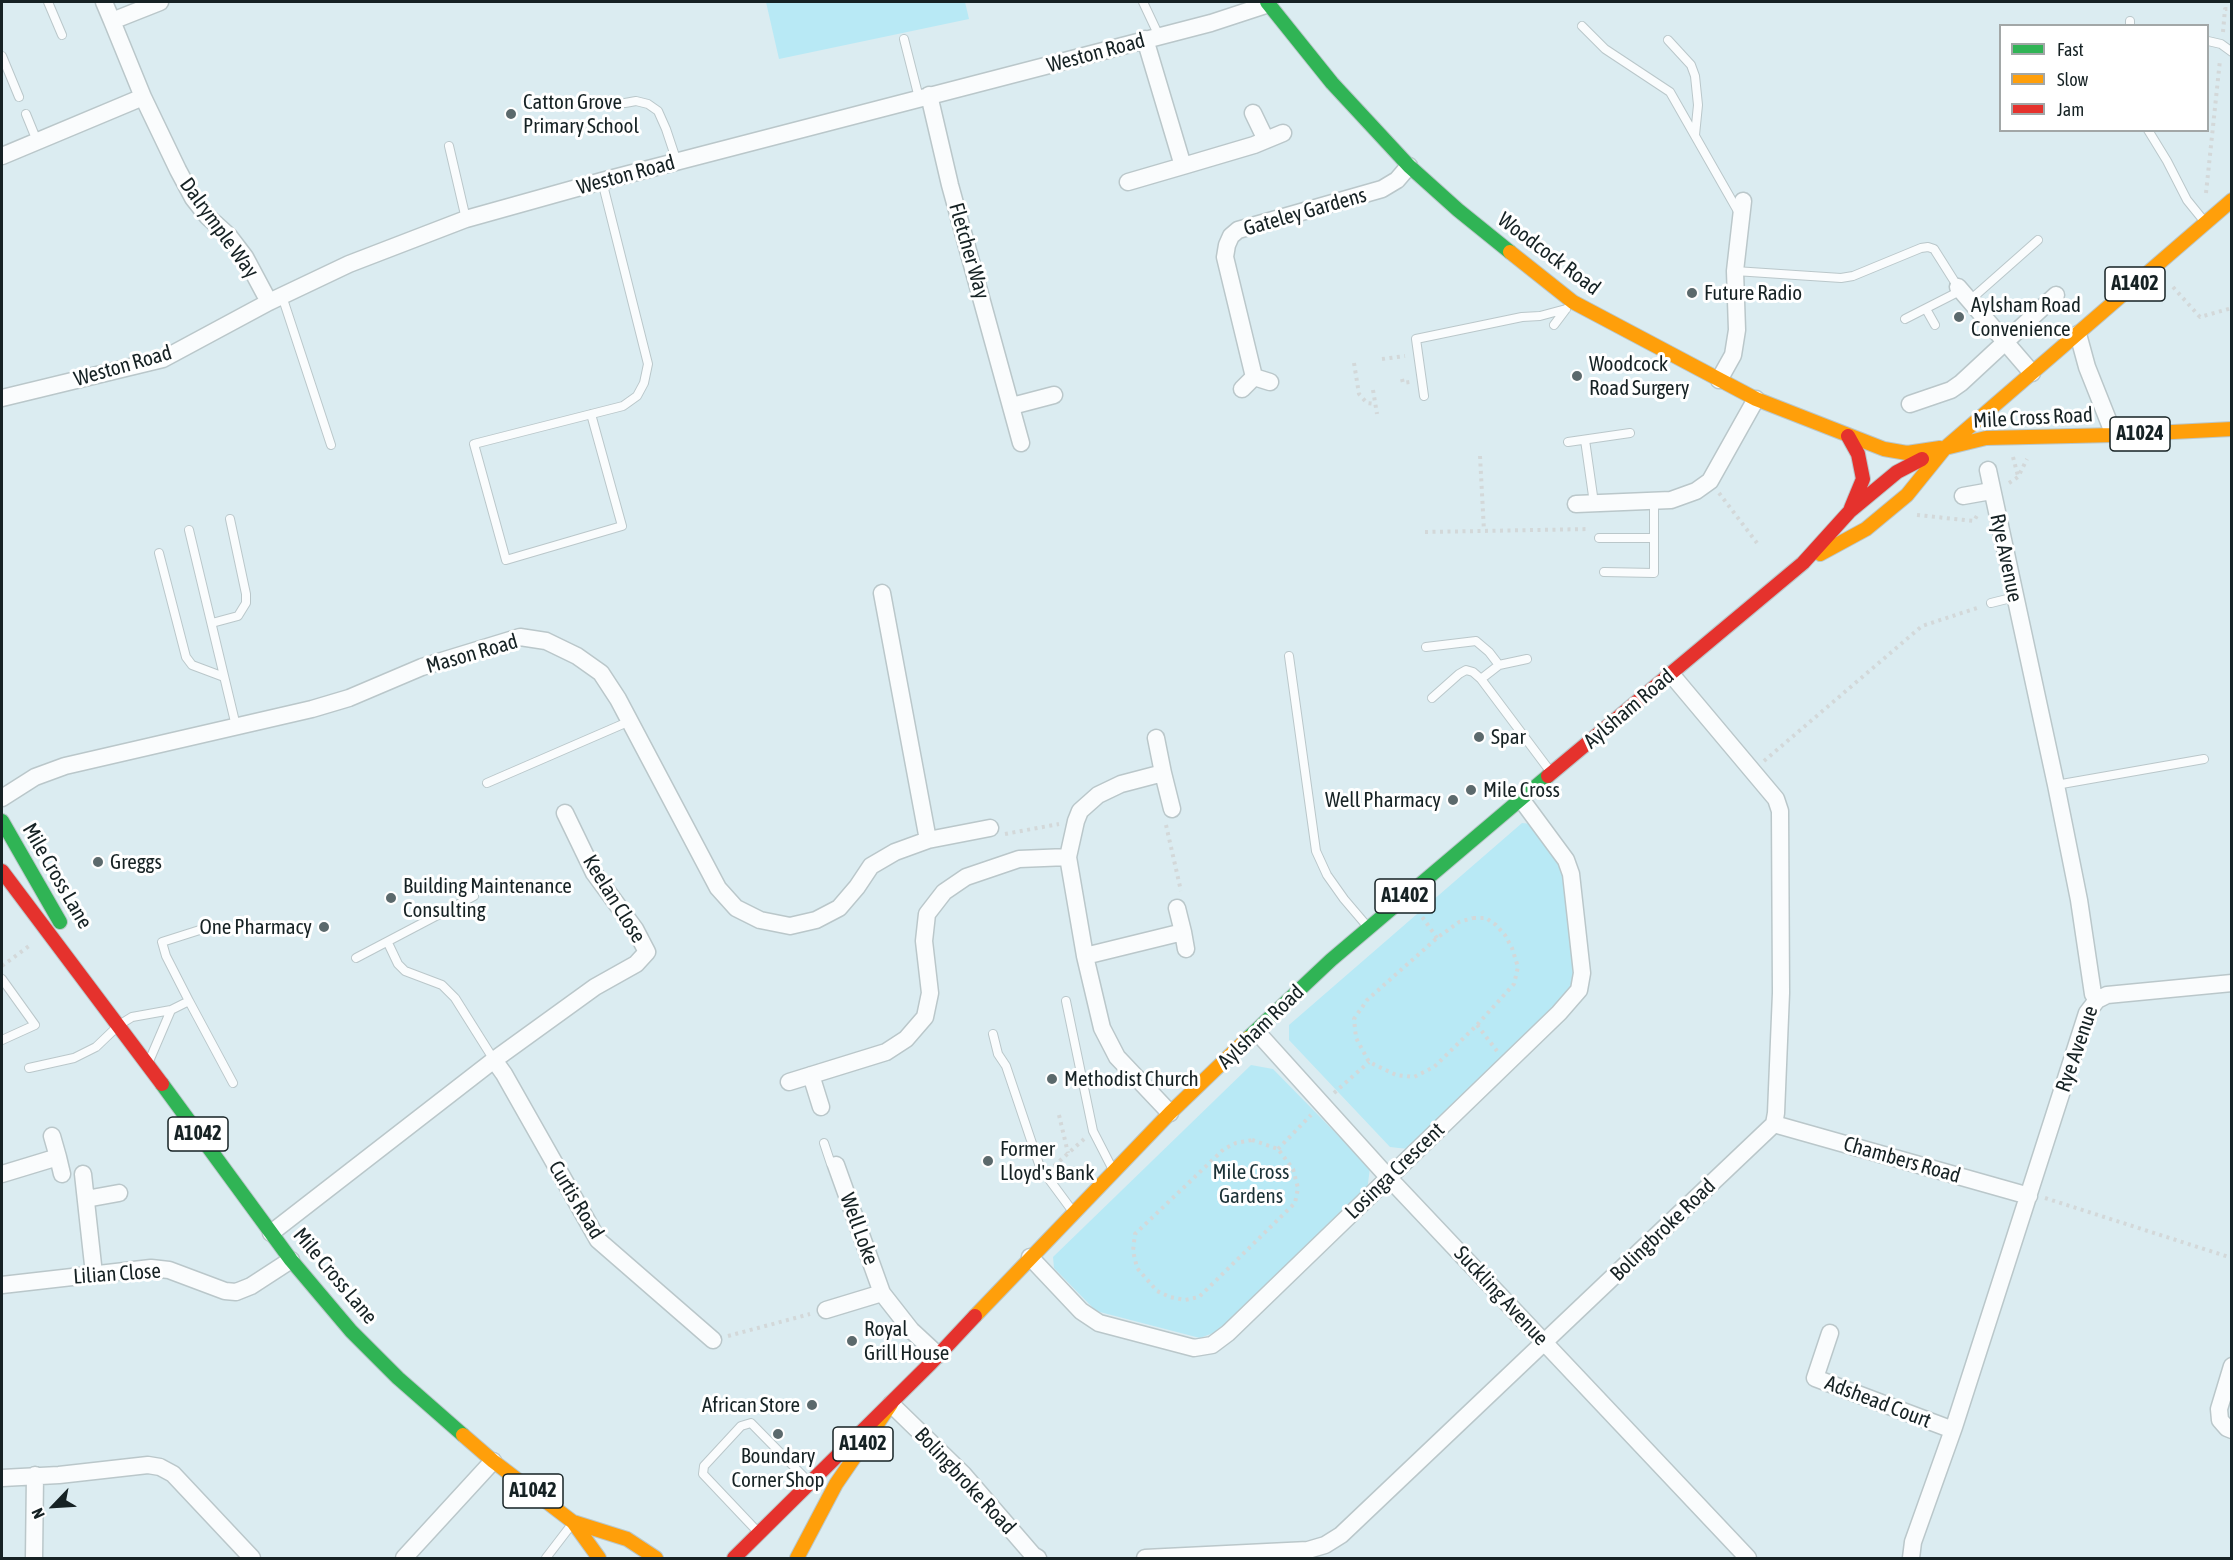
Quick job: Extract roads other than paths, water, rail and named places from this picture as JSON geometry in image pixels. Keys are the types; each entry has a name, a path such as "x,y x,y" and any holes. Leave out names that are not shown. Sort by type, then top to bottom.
{"main road":[{"name":"Woodcock Road","path":"1268,3 1332,83 1409,166 1569,305 1756,399 1848,436 1908,453 1946,448"},
{"name":"Aylsham Road","path":"1803,563 1866,529 1907,495 1946,448 2232,200"},
{"name":"Mile Cross Road","path":"1946,448 1986,438 2232,429"},
{"name":"A1402","path":"1848,436 1858,454 1863,479 1850,511"},
{"name":"Aylsham Road","path":"734,1558 891,1404 1170,1113 1323,968 1803,563 1850,511 1897,472 1946,448"},
{"name":"Mile Cross Lane","path":"2,822 115,1020"},
{"name":"Mile Cross Lane","path":"2,871 148,1064 291,1260 351,1331 398,1378 493,1461 573,1522 599,1558"},
{"name":"A1402","path":"836,1484 891,1404"},
{"path":"796,1529 836,1484"},
{"path":"797,1558 803,1552 836,1484"},
{"name":"Mile Cross Lane","path":"573,1522 635,1541 656,1558"},
{"path":"573,1522 607,1546"}],"street":[{"name":"Dalrymple Way","path":"104,2 143,97 193,198 208,217 228,236 276,299"},
{"path":"112,21 160,2"},
{"name":"Weston Road","path":"2,398 163,358 276,299 374,254 466,219 602,181 1211,23 1268,3"},
{"path":"1152,38 1183,166"},
{"path":"2,156 143,97"},
{"name":"Fletcher Way","path":"924,97 1021,443"},
{"path":"1253,113 1266,140"},
{"path":"1128,182 1283,133"},
{"name":"Gateley Gardens","path":"1242,389 1262,380 1225,257 1231,236 1238,230 1382,189 1397,180 1409,166"},
{"path":"1719,380 1733,355 1737,330 1735,271 1742,208"},
{"path":"1963,293 2032,373"},
{"path":"1910,404 1951,390 1961,383 2056,295"},
{"path":"2078,334 2087,367 2114,435"},
{"path":"1012,406 1054,395"},
{"path":"1576,504 1671,500 1696,491 1710,481 1756,399"},
{"name":"Rye Avenue","path":"1911,1558 1913,1542 1953,1430 2087,1013 2097,1000 2093,994 2079,900 2056,784 1988,470"},
{"name":"Rye Avenue","path":"1963,496 1991,491"},
{"path":"882,593 928,840"},
{"name":"Mason Road","path":"2,798 35,777 65,766 312,709 349,698 422,667 520,637 546,641 577,656 601,673 630,721 718,888 736,908 760,920 790,926 816,920 839,908 857,888 871,866 895,852 928,840 990,828"},
{"path":"1671,675 1776,799 1779,811 1780,993 1774,1124"},
{"path":"1156,738 1172,809"},
{"path":"1163,773 1121,784 1098,795 1080,811 1068,857 1085,956 1102,1028 1117,1057 1170,1113"},
{"name":"Losinga Crescent","path":"1030,1257 1081,1311 1100,1323 1194,1348 1212,1345 1228,1333 1559,1013 1579,990 1582,973 1571,874 1566,860 1521,799"},
{"name":"Keelan Close","path":"494,1060 595,987 636,964 647,952 635,929 594,873 565,813"},
{"path":"789,1082 886,1052 906,1039 925,1017 930,993 924,941 927,914 944,892 966,878 1019,859 1068,857"},
{"path":"1085,956 1184,941 1177,908"},
{"path":"2097,1000 2107,995 2232,983"},
{"name":"Suckling Avenue","path":"1257,1032 1389,1177 1748,1558"},
{"path":"271,1233 494,1060"},
{"name":"Curtis Road","path":"494,1060 598,1240 713,1340"},
{"path":"811,1076 821,1107"},
{"name":"Chambers Road","path":"1774,1124 2029,1196"},
{"name":"Bolingbroke Road","path":"1145,1558 1308,1550 1327,1552 1341,1535 1774,1124"},
{"path":"52,1136 62,1174"},
{"path":"2,1174 58,1157"},
{"name":"Well Loke","path":"836,1165 882,1293 911,1330 938,1355"},
{"path":"83,1174 94,1274"},
{"path":"86,1199 119,1193"},
{"name":"Lilian Close","path":"2,1285 151,1268 169,1270 225,1291 236,1292 251,1286 291,1260"},
{"name":"Well Loke","path":"826,1310 882,1293"},
{"name":"Adshead Court","path":"1830,1333 1815,1378 1953,1430"},
{"path":"2232,1366 2218,1409 2220,1420 2232,1430"},
{"name":"Bolingbroke Road","path":"891,1404 963,1474 1038,1558"},
{"path":"404,1558 493,1461"},
{"path":"2,1478 59,1475 148,1465 160,1467 173,1474 252,1558"},
{"path":"34,1558 35,1475"}],"lane":[{"path":"48,2 62,35"},
{"path":"1143,2 1152,38"},
{"path":"1582,26 1605,49 1670,92 1742,208"},
{"path":"2221,44 2232,37"},
{"path":"904,39 924,97"},
{"path":"1668,40 1691,66 1695,76 1698,105 1695,135"},
{"path":"2209,41 2221,44 2232,52"},
{"path":"2,56 19,97"},
{"path":"625,103 636,101 648,104 658,111 677,162"},
{"path":"26,114 37,141"},
{"path":"2149,132 2187,200 2205,222"},
{"path":"449,147 466,219"},
{"path":"591,414 622,526 506,560 474,444 623,405 637,396 644,383 648,364 602,181"},
{"path":"1905,319 1963,293 2038,240"},
{"path":"1735,271 1841,278 1853,276 1928,247 1934,249 1963,293"},
{"path":"276,299 331,445"},
{"path":"1554,325 1569,305"},
{"path":"1424,396 1416,339 1522,317 1540,316 1569,305"},
{"path":"1926,309 1935,325"},
{"path":"1568,442 1630,433"},
{"path":"1585,440 1594,503"},
{"path":"1604,572 1654,573 1654,501"},
{"path":"212,623 238,616 246,603 230,519"},
{"path":"189,530 236,726"},
{"path":"1599,538 1654,538"},
{"path":"159,553 186,657 192,665 224,677"},
{"path":"1991,603 2015,597"},
{"path":"1426,647 1476,641 1499,665"},
{"path":"1289,656 1316,851 1327,875 1370,929"},
{"path":"1481,679 1499,665 1527,659"},
{"path":"1432,698 1459,674 1466,670 1473,672 1481,679 1552,773"},
{"path":"487,783 630,721"},
{"path":"2056,784 2204,759"},
{"path":"356,958 474,896"},
{"path":"206,928 162,942 166,956 233,1083"},
{"path":"388,943 398,964 405,971 442,985 455,998 494,1060"},
{"path":"2,979 35,1025 2,1040"},
{"path":"29,1068 74,1058 96,1047 115,1020 171,1010 189,1000"},
{"path":"1066,1001 1093,1131 1114,1171"},
{"path":"148,1064 171,1010"},
{"path":"993,1034 998,1054 1006,1066 1040,1167 1074,1212"},
{"path":"824,1143 831,1164 836,1165"},
{"path":"760,1533 703,1474 704,1467 741,1426 751,1424 810,1482"},
{"path":"546,1558 573,1522"}],"place":[{"name":"Catton Grove Primary School","path":"511,114"},
{"name":"Future Radio","path":"1692,293"},
{"name":"Aylsham Road Convenience","path":"1959,317"},
{"name":"Woodcock Road Surgery","path":"1577,376"},
{"name":"Spar","path":"1479,737"},
{"name":"Mile Cross","path":"1471,790"},
{"name":"Well Pharmacy","path":"1453,800"},
{"name":"Greggs","path":"98,862"},
{"name":"Building Maintenance Consulting","path":"391,898"},
{"name":"One Pharmacy","path":"324,927"},
{"name":"Methodist Church","path":"1052,1079"},
{"name":"Former Lloyd's Bank","path":"988,1161"},
{"name":"Royal Grill House","path":"852,1341"},
{"name":"African Store","path":"812,1405"},
{"name":"Boundary Corner Shop","path":"778,1434"}],"park label":[{"name":"Mile Cross Gardens","path":"1251,1184"}]}
